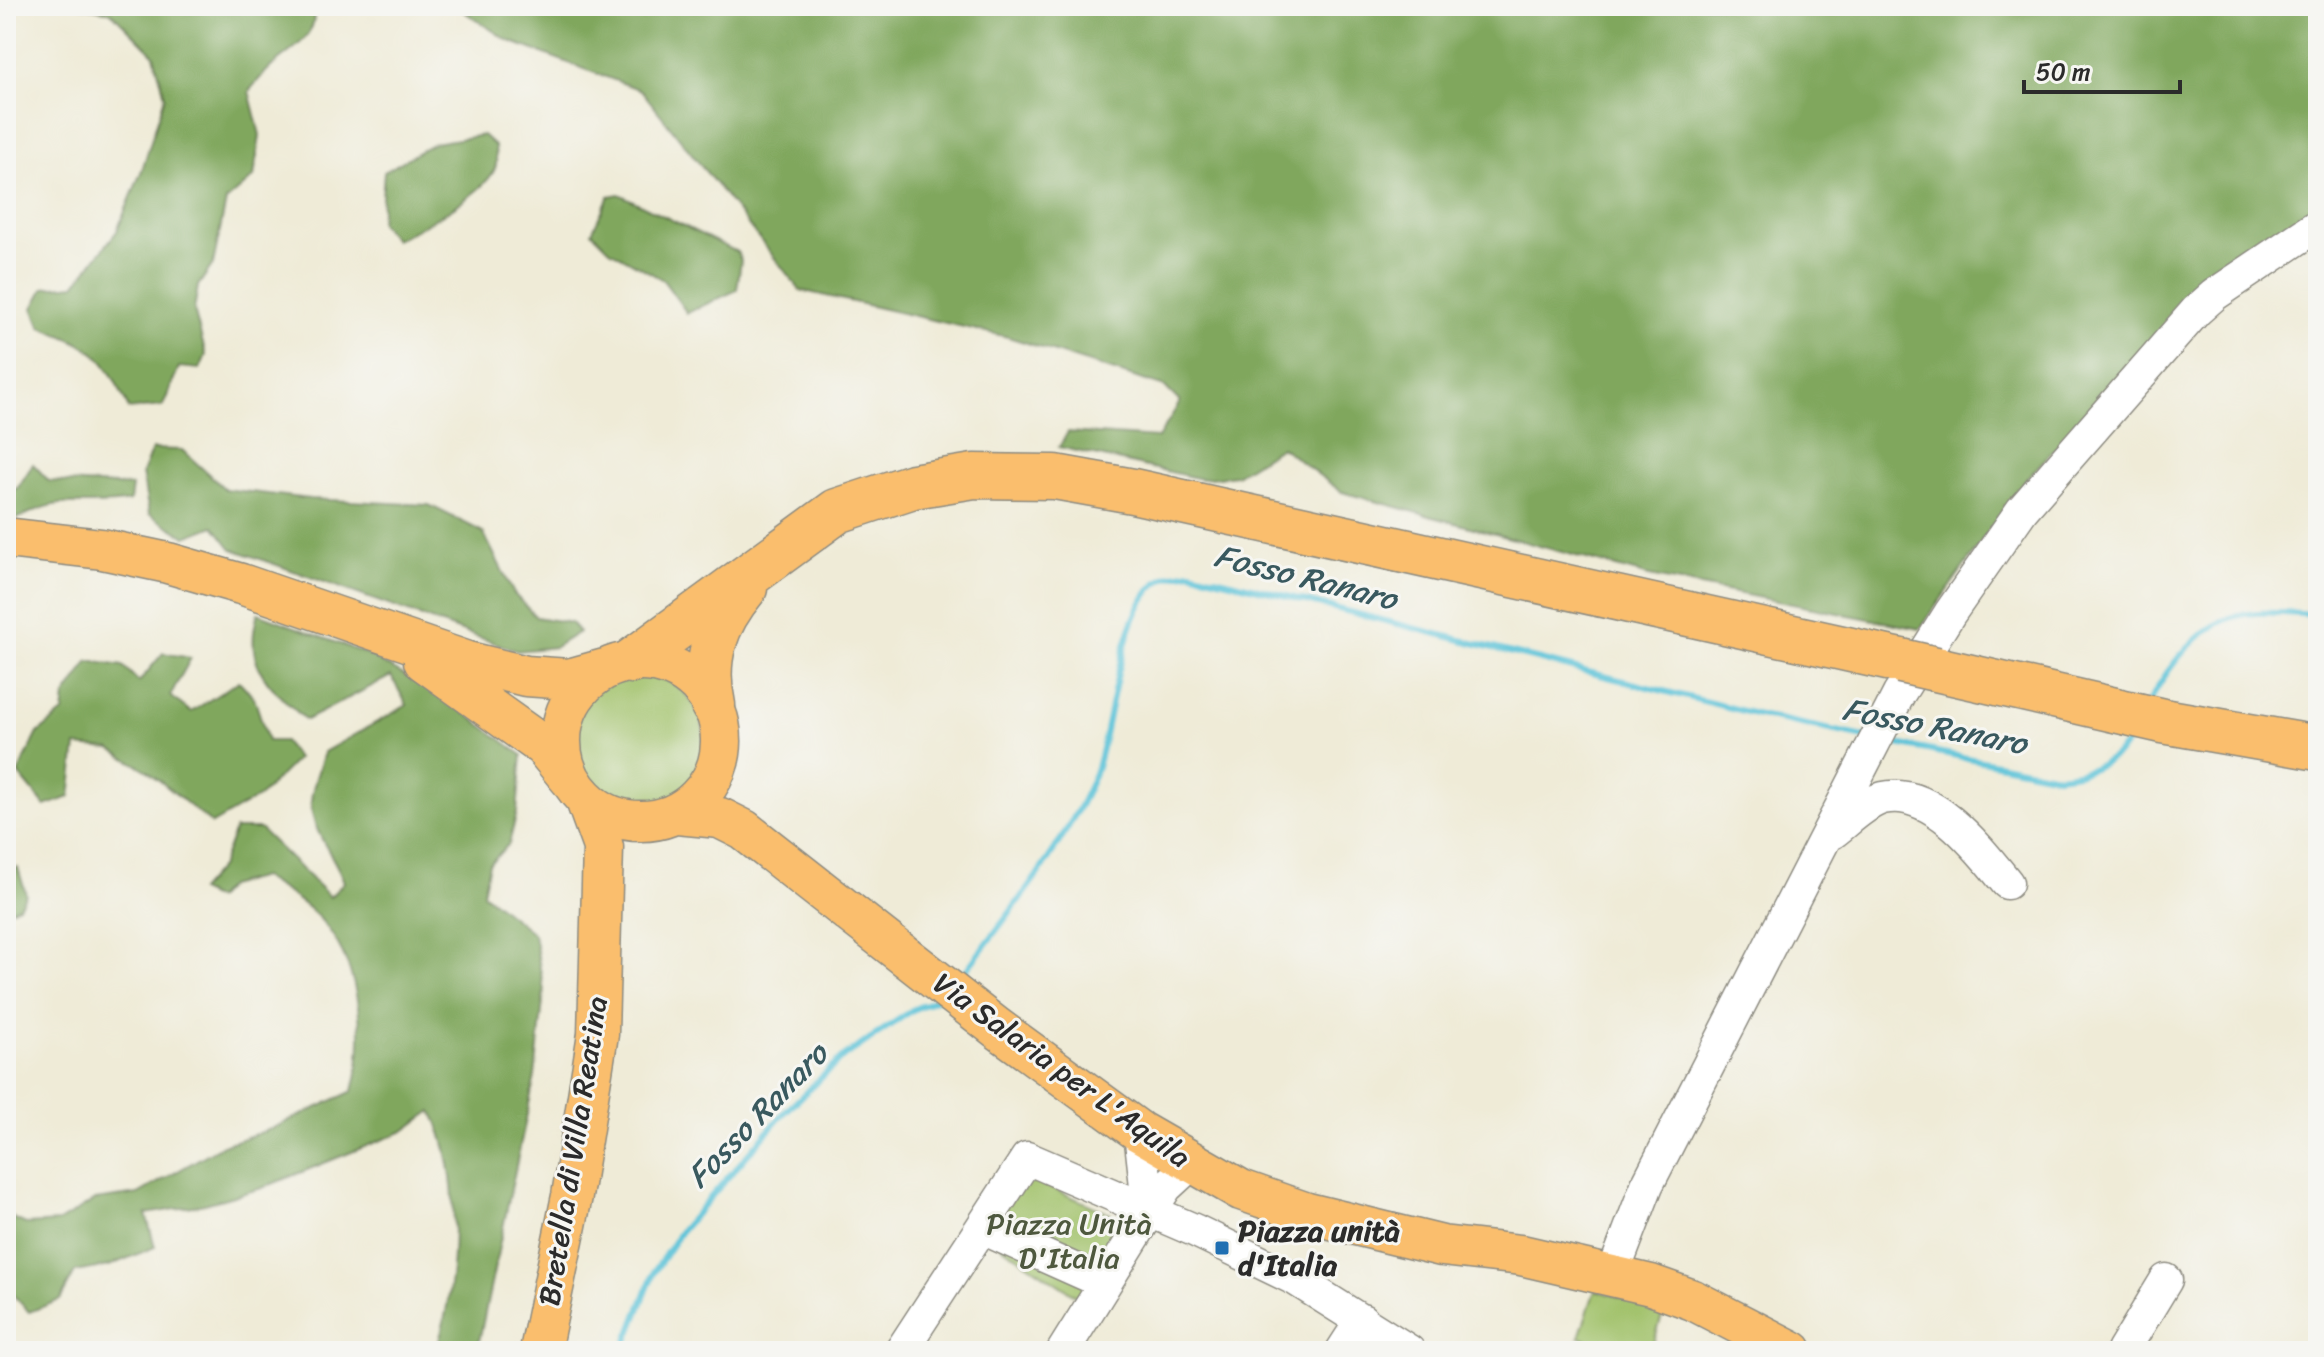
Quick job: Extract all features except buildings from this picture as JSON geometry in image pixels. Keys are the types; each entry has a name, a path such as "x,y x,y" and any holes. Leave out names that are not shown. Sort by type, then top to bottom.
{"highway":[{"path":"619,665 762,568 837,511 913,486 974,476 1055,477 1133,491 2145,717 2318,748"},
{"path":"713,705 707,676 709,651 741,593 762,568"}],"main road":[{"path":"6,538 102,549 168,563 468,662 526,676 569,679 619,665 657,662 679,670 699,685 713,705 721,732 720,759 711,781 697,800 664,817 620,851 601,903"},
{"path":"378,630 543,746 578,789 605,813 627,820 664,817"},
{"path":"578,789 562,742 569,704 584,684 619,665"},
{"name":"Via Salaria per L'Aquila","path":"720,759 733,802 774,850"},
{"name":"Bretella di Villa Reatina","path":"540,1351 572,1196 598,1034 603,847 578,789"},
{"name":"Via Salaria per L'Aquila","path":"664,817 720,818 774,850 997,1028 1140,1132 1241,1190 1307,1213 1442,1246 1521,1255 1613,1274 1693,1300 1792,1351"}],"street":[{"path":"1613,1274 1647,1185 1892,708 1950,613 2022,510 2196,311 2214,295 2318,225"},
{"path":"1826,837 1883,798 1909,800 1940,813 1951,822 1974,842 2007,883"},
{"path":"1140,1132 1149,1213"},
{"path":"901,1351 1027,1158 1194,1230 1295,1279 1409,1351"},
{"path":"1063,1351 1166,1187 1191,1164"},
{"path":"982,1228 991,1235 1105,1283"},
{"path":"2123,1351 2166,1280"},
{"path":"1342,1351 1362,1320"}],"green space":[{"path":"79,6 313,6 314,17 308,35 249,91 260,135 254,177 226,201 213,264 198,286 194,310 206,355 200,369 179,367 163,406 129,409 112,375 97,355 41,327 33,308 44,288 75,285 117,231 142,170 165,96 154,55 111,12"},
{"path":"447,6 2318,6 2318,214 2190,303 2022,484 1920,629 1649,576 1342,492 1281,447 1236,475 1201,479 1059,447 1068,432 1158,438 1180,402 1165,387 1008,337 800,290 641,90 507,40 463,11"},
{"path":"483,135 495,146 496,165 491,175 452,208 395,240 380,223 384,172 434,143"},
{"path":"619,194 737,252 741,260 737,290 687,313 663,280 610,250 592,232 609,196"},
{"path":"152,449 182,450 225,489 311,499 429,505 483,532 514,594 536,617 571,623 579,632 555,647 517,651 232,549 214,526 186,537 149,514 142,473"},
{"path":"33,464 49,481 132,486 130,501 52,505 6,522 6,487 17,489"},
{"path":"258,613 366,654 445,698 522,755 517,812 509,844 489,864 483,893 534,934 544,991 535,1076 477,1351 436,1351 449,1295 454,1230 449,1166 432,1111 404,1131 262,1188 205,1204 146,1214 155,1247 109,1266 75,1272 60,1300 29,1312 6,1287 6,1215 26,1224 59,1222 95,1200 138,1194 223,1145 271,1129 353,1091 360,1049 354,984 338,944 320,918 262,877 228,886 216,899 199,891 221,866 235,829 260,829 330,897 344,882 314,822 311,801 324,752 407,705 391,676 306,720 270,685 256,661 254,631"},
{"path":"163,653 191,658 170,696 191,712 239,681 254,697 268,741 284,741 297,759 260,796 212,824 148,771 110,749 76,746 70,797 45,806 18,773 38,733 63,713 65,696 89,661 123,666 139,682"},
{"path":"638,674 663,679 685,693 699,715 704,740 699,765 685,787 663,801 638,806 613,801 591,787 577,765 572,740 577,715 591,693 613,679"},
{"path":"6,866 18,868 26,894 19,906 6,912"},
{"name":"Piazza Unità D'Italia","path":"1024,1176 1131,1223 1082,1300 986,1236"},
{"path":"1595,1290 1664,1310 1651,1351 1623,1351 1579,1337"}],"waterway":[{"name":"Fosso Ranaro","path":"958,981 1033,881 1083,800 1101,753 1120,665 1138,609 1151,589 1173,575 1191,572 1763,716 1865,737"},
{"name":"Fosso Ranaro","path":"2149,702 2182,653 2217,624 2251,614 2318,615"},
{"name":"Fosso Ranaro","path":"1887,742 2057,776 2102,764 2120,750 2135,730"},
{"name":"Fosso Ranaro","path":"623,1351 654,1272 681,1231 784,1113 842,1058 914,1009 938,999"}],"place":[{"name":"Piazza unità d'Italia","path":"1222,1248"}]}
